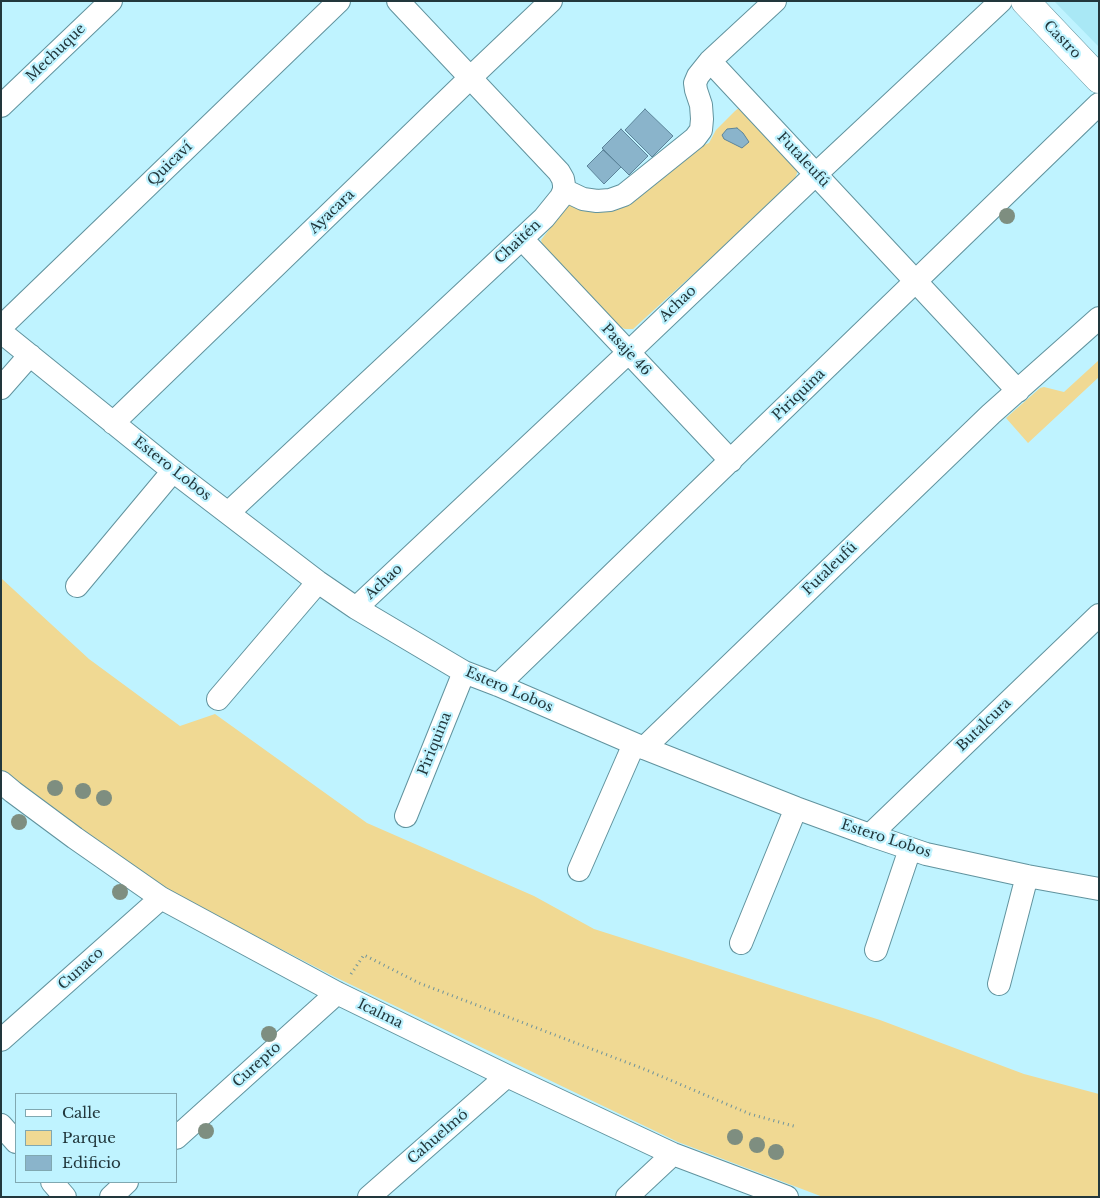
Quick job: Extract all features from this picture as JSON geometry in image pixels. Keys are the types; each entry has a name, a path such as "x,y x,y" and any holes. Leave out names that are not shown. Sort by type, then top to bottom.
{"street":[{"name":"Mechuque","path":"1,106 111,1"},
{"name":"Quicaví","path":"1,327 339,1"},
{"path":"398,1 558,172 563,179 564,190 577,197 597,202 624,195 695,138 700,130 702,120 701,104 695,83 698,76 710,61 774,1"},
{"name":"Ayacara","path":"114,423 551,1"},
{"name":"Achao","path":"356,608 1001,1"},
{"name":"Castro","path":"1025,1 1099,79"},
{"name":"Futaleufú","path":"710,61 1018,391"},
{"name":"Piriquina","path":"498,685 1099,104"},
{"name":"Chaitén","path":"228,514 544,218 561,197 564,190"},
{"name":"Pasaje 46","path":"522,239 731,461"},
{"name":"Futaleufú","path":"579,870 639,746 991,414 1099,318"},
{"name":"Estero Lobos","path":"1,332 173,471 318,582 356,608 464,672 639,746 796,808 910,849 1027,876 1094,883"},
{"path":"1,388 30,355"},
{"path":"77,586 173,471"},
{"path":"218,699 318,582"},
{"name":"Butalcura","path":"870,835 1099,615"},
{"name":"Piriquina","path":"406,816 464,672"},
{"name":"Icalma","path":"5,792 161,898 337,993 673,1154 787,1197"},
{"path":"740,943 796,808"},
{"path":"876,950 910,849"},
{"path":"999,984 1027,876"},
{"name":"Cunaco","path":"1,1040 161,898"},
{"name":"Curepto","path":"178,1136 337,993"},
{"name":"Cahuelmó","path":"369,1197 507,1076"},
{"path":"1,1125 15,1141"},
{"path":"627,1197 673,1154"},
{"path":"53,1183 65,1197"},
{"path":"111,1197 126,1183"}],"path":[{"path":"337,993 364,955 419,983 644,1069 750,1114 797,1127"}],"shaded area":[{"path":"1054,1 1099,1 1099,47"}],"green space":[{"path":"740,107 798,170 795,179 790,186 633,329 625,329 619,326 543,247 541,240 569,204 583,208 696,148 709,143 716,130"},
{"path":"1099,360 1099,377 1028,443 1006,418 1040,388 1044,387 1064,392"},
{"path":"1,578 89,659 180,726 215,714 367,823 534,896 594,929 880,1020 1024,1074 1099,1094 1099,1197 823,1197 678,1142 335,977 165,888 16,784 1,771"}],"building":[{"path":"645,109 673,136 652,157 625,130"},
{"path":"737,128 749,142 742,148 724,139 722,135 727,129"},
{"path":"621,129 648,156 629,175 602,148"},
{"path":"603,150 621,167 604,184 587,166"}]}
